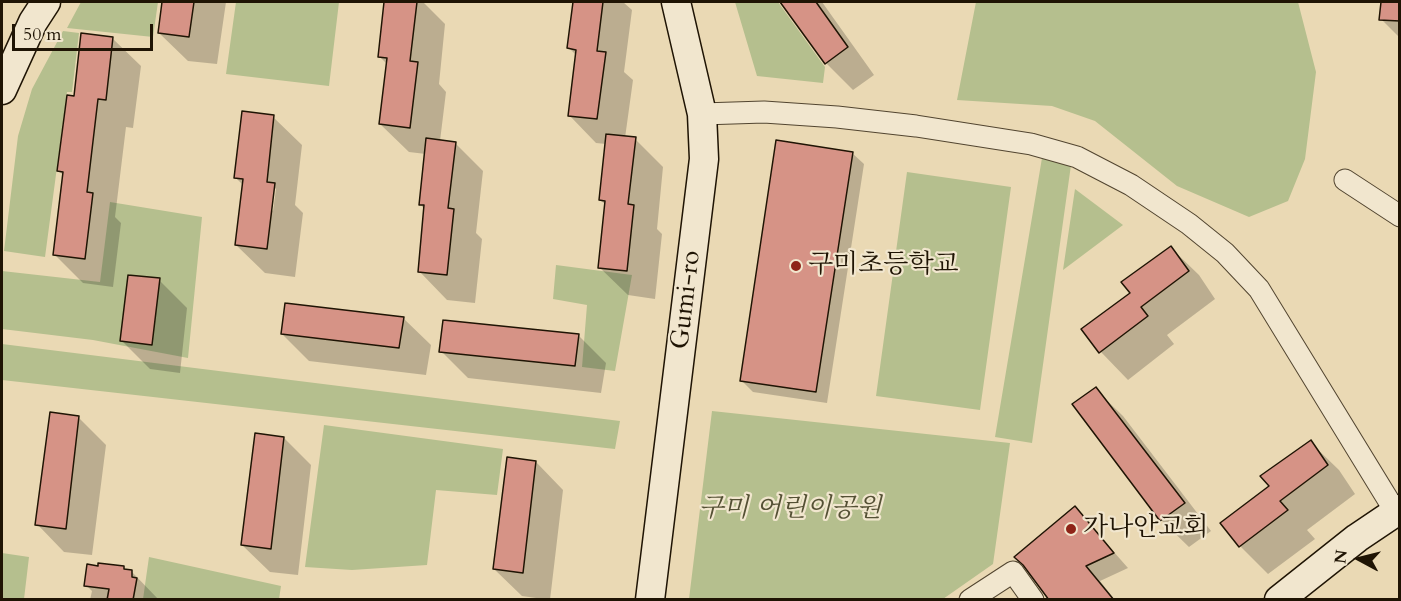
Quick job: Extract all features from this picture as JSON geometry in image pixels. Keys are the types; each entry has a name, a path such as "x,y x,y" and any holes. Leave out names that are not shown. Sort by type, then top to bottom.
{"street":[{"path":"2,90 29,31 46,2"},
{"name":"Gumi-ro","path":"650,600 704,159 702,114 676,2"},
{"path":"702,114 764,112 837,117 916,126 1031,144 1077,158 1131,185 1242,267 1259,289 1397,510 1279,600"},
{"path":"1345,180 1400,216"},
{"path":"970,600 1013,572 1033,600"}],"green space":[{"path":"81,2 158,2 153,37 67,28"},
{"path":"236,2 339,2 329,86 226,74"},
{"path":"735,2 778,2 825,67 823,83 757,76"},
{"path":"976,2 1298,2 1316,72 1305,159 1288,201 1249,217 1177,186 1095,121 1052,106 957,100"},
{"path":"63,31 79,33 72,92 67,92 45,257 4,251 18,136 32,89"},
{"path":"1042,158 1071,165 1032,443 995,437"},
{"path":"907,172 1011,187 980,410 876,396"},
{"path":"1075,189 1123,225 1063,270"},
{"path":"110,202 202,217 188,358 93,340 2,329 2,271 100,282"},
{"path":"556,265 632,275 615,371 582,367 587,305 553,299"},
{"path":"2,344 620,421 615,449 2,380"},
{"name":"구미 어린이공원","path":"712,411 1010,443 993,564 943,599 689,599"},
{"path":"324,425 503,449 497,495 436,490 427,565 352,570 305,567"},
{"path":"2,553 29,557 24,599 2,599"},
{"path":"149,557 281,586 279,599 143,599"}],"building":[{"path":"162,2 194,2 189,37 158,33"},
{"path":"384,2 417,2 410,61 418,62 410,128 379,124 387,58 378,57"},
{"path":"573,2 603,2 597,51 606,52 597,119 568,116 576,50 567,48"},
{"path":"780,2 816,2 848,47 825,64"},
{"path":"1381,2 1400,2 1400,21 1379,20"},
{"path":"81,33 113,37 106,100 98,99 87,192 93,193 85,259 53,255 63,172 57,171 67,95 74,96"},
{"path":"242,111 274,115 267,182 275,183 267,249 235,245 243,179 234,178"},
{"path":"606,134 636,137 628,204 634,205 627,271 598,268 605,201 599,200"},
{"path":"426,138 456,142 448,208 454,209 447,275 418,272 424,205 419,205"},
{"name":"구미초등학교","path":"776,140 853,152 816,392 740,381"},
{"path":"1171,246 1189,271 1141,307 1148,316 1099,353 1081,329 1130,293 1121,282"},
{"path":"128,275 160,278 152,345 120,341"},
{"path":"285,303 404,317 399,348 281,334"},
{"path":"443,320 579,334 575,366 439,352"},
{"path":"1096,387 1185,503 1160,521 1072,404"},
{"path":"50,412 79,416 66,529 35,525"},
{"path":"255,433 284,437 271,549 241,545"},
{"path":"1311,440 1328,465 1280,501 1288,510 1239,547 1220,523 1269,486 1260,476"},
{"path":"507,457 536,461 523,573 493,569"},
{"name":"가나안교회","path":"1075,506 1114,553 1086,566 1114,600 1049,600 1023,565 1014,557"},
{"path":"98,563 124,566 124,569 132,570 132,577 137,578 133,600 107,600 109,589 84,586 87,564 98,566"}],"place":[{"name":"구미초등학교","path":"796,266"},
{"name":"가나안교회","path":"1071,529"}]}
